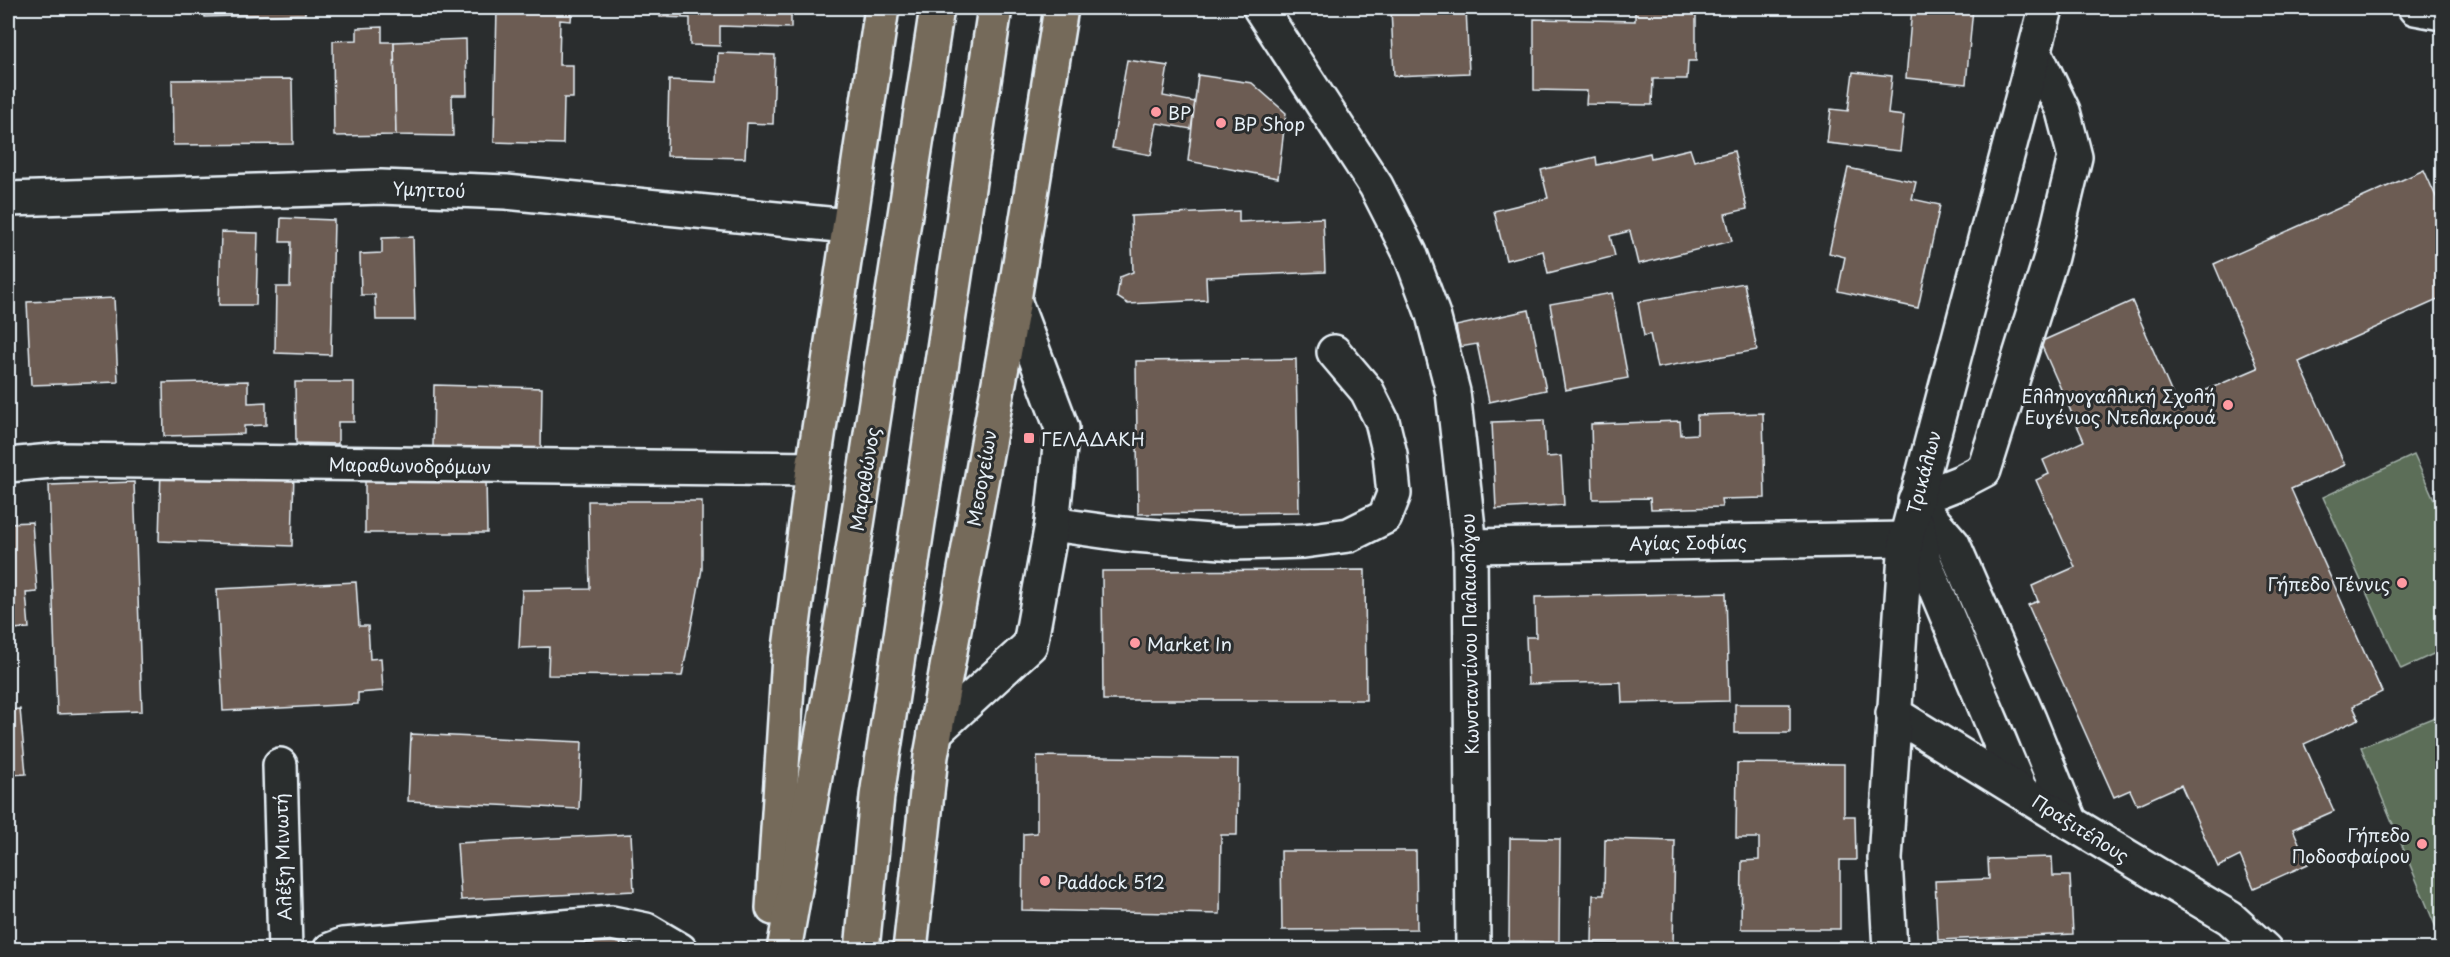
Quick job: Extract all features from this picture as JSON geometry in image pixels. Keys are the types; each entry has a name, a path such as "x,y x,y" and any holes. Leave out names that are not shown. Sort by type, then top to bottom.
{"main road":[{"path":"770,950 789,656 813,469 882,8"},
{"name":"Μαραθώνος","path":"784,950 840,635 937,8"},
{"path":"862,950 877,796 995,8"},
{"name":"Μεσογείων","path":"910,950 935,732 1014,300 1061,8"}],"street":[{"name":"Κωνσταντίνου Παλαιολόγου","path":"1260,8 1376,186 1410,253 1433,315 1454,392 1470,546 1473,950"},
{"name":"Τρικάλων","path":"1890,950 1885,860 1906,539 2046,8"},
{"path":"2415,8 2442,13"},
{"path":"1915,500 1961,482 1984,470 2051,257 2074,157 2063,111 2035,52"},
{"name":"Υμηττού","path":"8,199 381,187 506,192 848,226"},
{"path":"935,732 1030,645 1052,524 1062,428 1014,300"},
{"path":"1052,524 1124,534 1234,543 1304,541 1349,535 1385,517 1394,494 1390,454 1382,421 1367,391 1334,352"},
{"name":"Μαραθωνοδρόμων","path":"8,465 62,460 813,469"},
{"path":"1915,500 1923,561 2020,790"},
{"path":"1915,500 1953,544 2029,719 2071,824"},
{"name":"Αγίας Σοφίας","path":"1470,546 1906,539"},
{"name":"Πραξιτέλους","path":"1893,713 2020,790 2071,824 2230,918 2265,950"},
{"name":"Αλέξη Μινωτή","path":"280,765 285,950"},
{"path":"330,950 343,945 612,923 646,930 680,950"}],"green space":[{"name":"Γήπεδο Τέννις","path":"2414,455 2442,517 2442,650 2401,669 2323,497"},
{"name":"Γήπεδο Ποδοσφαίρου","path":"2442,714 2442,942 2361,747"}],"building":[{"path":"204,8 305,8 305,14 205,17"},
{"path":"497,8 572,8 571,21 560,20 559,65 573,65 573,98 564,98 563,144 494,142"},
{"path":"660,8 791,8 791,28 720,26 720,46 690,45 690,18 660,17"},
{"path":"1391,8 1466,8 1469,73 1394,76"},
{"path":"1635,8 1696,8 1696,61 1688,61 1687,79 1653,79 1652,105 1586,104 1587,91 1534,90 1534,19 1635,21"},
{"path":"1912,8 1973,8 1966,84 1906,78"},
{"path":"382,27 382,42 394,42 396,135 334,136 333,41 357,40 357,28"},
{"path":"466,39 467,95 452,95 453,136 396,135 394,42"},
{"path":"718,53 775,55 773,124 747,123 745,158 667,156 669,80 717,82"},
{"name":"BP","path":"1127,60 1168,66 1163,96 1195,102 1191,129 1157,123 1151,155 1112,148"},
{"path":"1853,72 1892,76 1888,114 1904,116 1900,151 1827,143 1831,109 1848,111"},
{"path":"1198,75 1252,83 1286,113 1278,178 1188,161"},
{"path":"292,79 293,144 173,145 172,80"},
{"path":"1690,149 1694,161 1734,151 1747,209 1725,214 1732,241 1638,264 1630,231 1610,236 1615,256 1548,273 1543,251 1506,260 1494,211 1548,198 1541,170 1596,157 1597,165 1650,153 1651,158"},
{"path":"1848,168 1916,182 1912,199 1940,205 1918,308 1838,291 1845,257 1829,253"},
{"path":"2424,170 2442,210 2442,298 2299,362 2345,465 2291,489 2382,692 2353,706 2359,719 2304,744 2334,811 2293,829 2308,864 2254,888 2240,856 2218,867 2181,785 2137,805 2130,790 2114,797 2028,605 2038,601 2032,586 2075,567 2036,480 2049,474 2043,460 2084,441 2040,342 2132,301 2176,403 2258,368 2214,264"},
{"path":"1239,211 1239,222 1323,218 1325,272 1206,277 1207,300 1128,304 1117,297 1120,277 1133,272 1131,216"},
{"path":"281,218 334,220 331,355 275,353 276,287 290,287 291,242 280,242"},
{"path":"221,232 258,233 256,305 219,305"},
{"path":"413,237 415,320 376,320 375,295 361,295 360,254 382,253 382,238"},
{"path":"1744,283 1757,350 1657,368 1650,334 1644,336 1638,302"},
{"path":"1612,293 1628,378 1565,390 1550,304"},
{"path":"114,298 118,382 31,385 27,302"},
{"path":"1529,310 1546,390 1489,402 1477,344 1460,347 1456,326"},
{"path":"1296,359 1299,512 1138,514 1136,361"},
{"path":"248,381 248,403 266,402 266,425 244,426 244,434 164,436 163,383"},
{"path":"295,382 354,382 354,422 338,422 338,444 296,443"},
{"path":"434,385 542,388 541,450 433,447"},
{"path":"1763,413 1765,498 1721,499 1722,507 1651,509 1650,498 1593,499 1591,424 1680,421 1681,435 1697,434 1697,415"},
{"path":"1544,420 1546,457 1561,456 1564,505 1496,509 1492,422"},
{"path":"161,467 294,471 292,546 159,541"},
{"path":"365,478 486,478 487,533 365,533"},
{"path":"134,482 142,711 57,714 49,485"},
{"path":"588,501 702,501 702,569 682,676 548,675 549,647 519,648 522,590 590,589"},
{"path":"32,522 37,592 26,593 29,628 11,629 12,645 8,645 8,523"},
{"path":"1365,570 1366,700 1103,700 1102,571"},
{"path":"356,582 359,626 368,626 370,659 381,658 383,691 358,693 358,704 223,711 217,589"},
{"path":"1726,593 1729,701 1622,703 1621,682 1528,684 1526,637 1536,637 1535,597"},
{"path":"1735,704 1790,704 1790,733 1735,733"},
{"path":"20,709 26,774 8,775 8,710"},
{"path":"411,734 582,742 579,809 408,801"},
{"path":"1037,756 1238,759 1237,835 1221,835 1220,914 1022,910 1023,834 1037,833"},
{"path":"1737,763 1844,764 1844,816 1855,816 1856,860 1840,860 1840,929 1741,929 1742,861 1759,860 1759,838 1736,838"},
{"path":"631,834 634,891 461,900 457,843"},
{"path":"1510,838 1560,839 1559,942 1509,941"},
{"path":"1605,839 1675,841 1673,946 1592,943 1593,895 1604,895"},
{"path":"1281,851 1416,851 1417,929 1282,930"},
{"path":"2052,857 2053,876 2070,876 2073,934 1938,940 1935,881 1989,879 1988,859"},
{"path":"620,935 621,950 462,950"}],"place":[{"name":"BP","path":"1156,112"},
{"name":"BP Shop","path":"1221,123"},
{"name":"Ελληνογαλλική Σχολή Ευγένιος Ντελακρουά","path":"2228,405"},
{"name":"ΓΕΛΑΔΑΚΗ","path":"1029,438"},
{"name":"Γήπεδο Τέννις","path":"2402,583"},
{"name":"Market In","path":"1135,643"},
{"name":"Γήπεδο Ποδοσφαίρου","path":"2422,844"},
{"name":"Paddock 512","path":"1045,881"}]}
